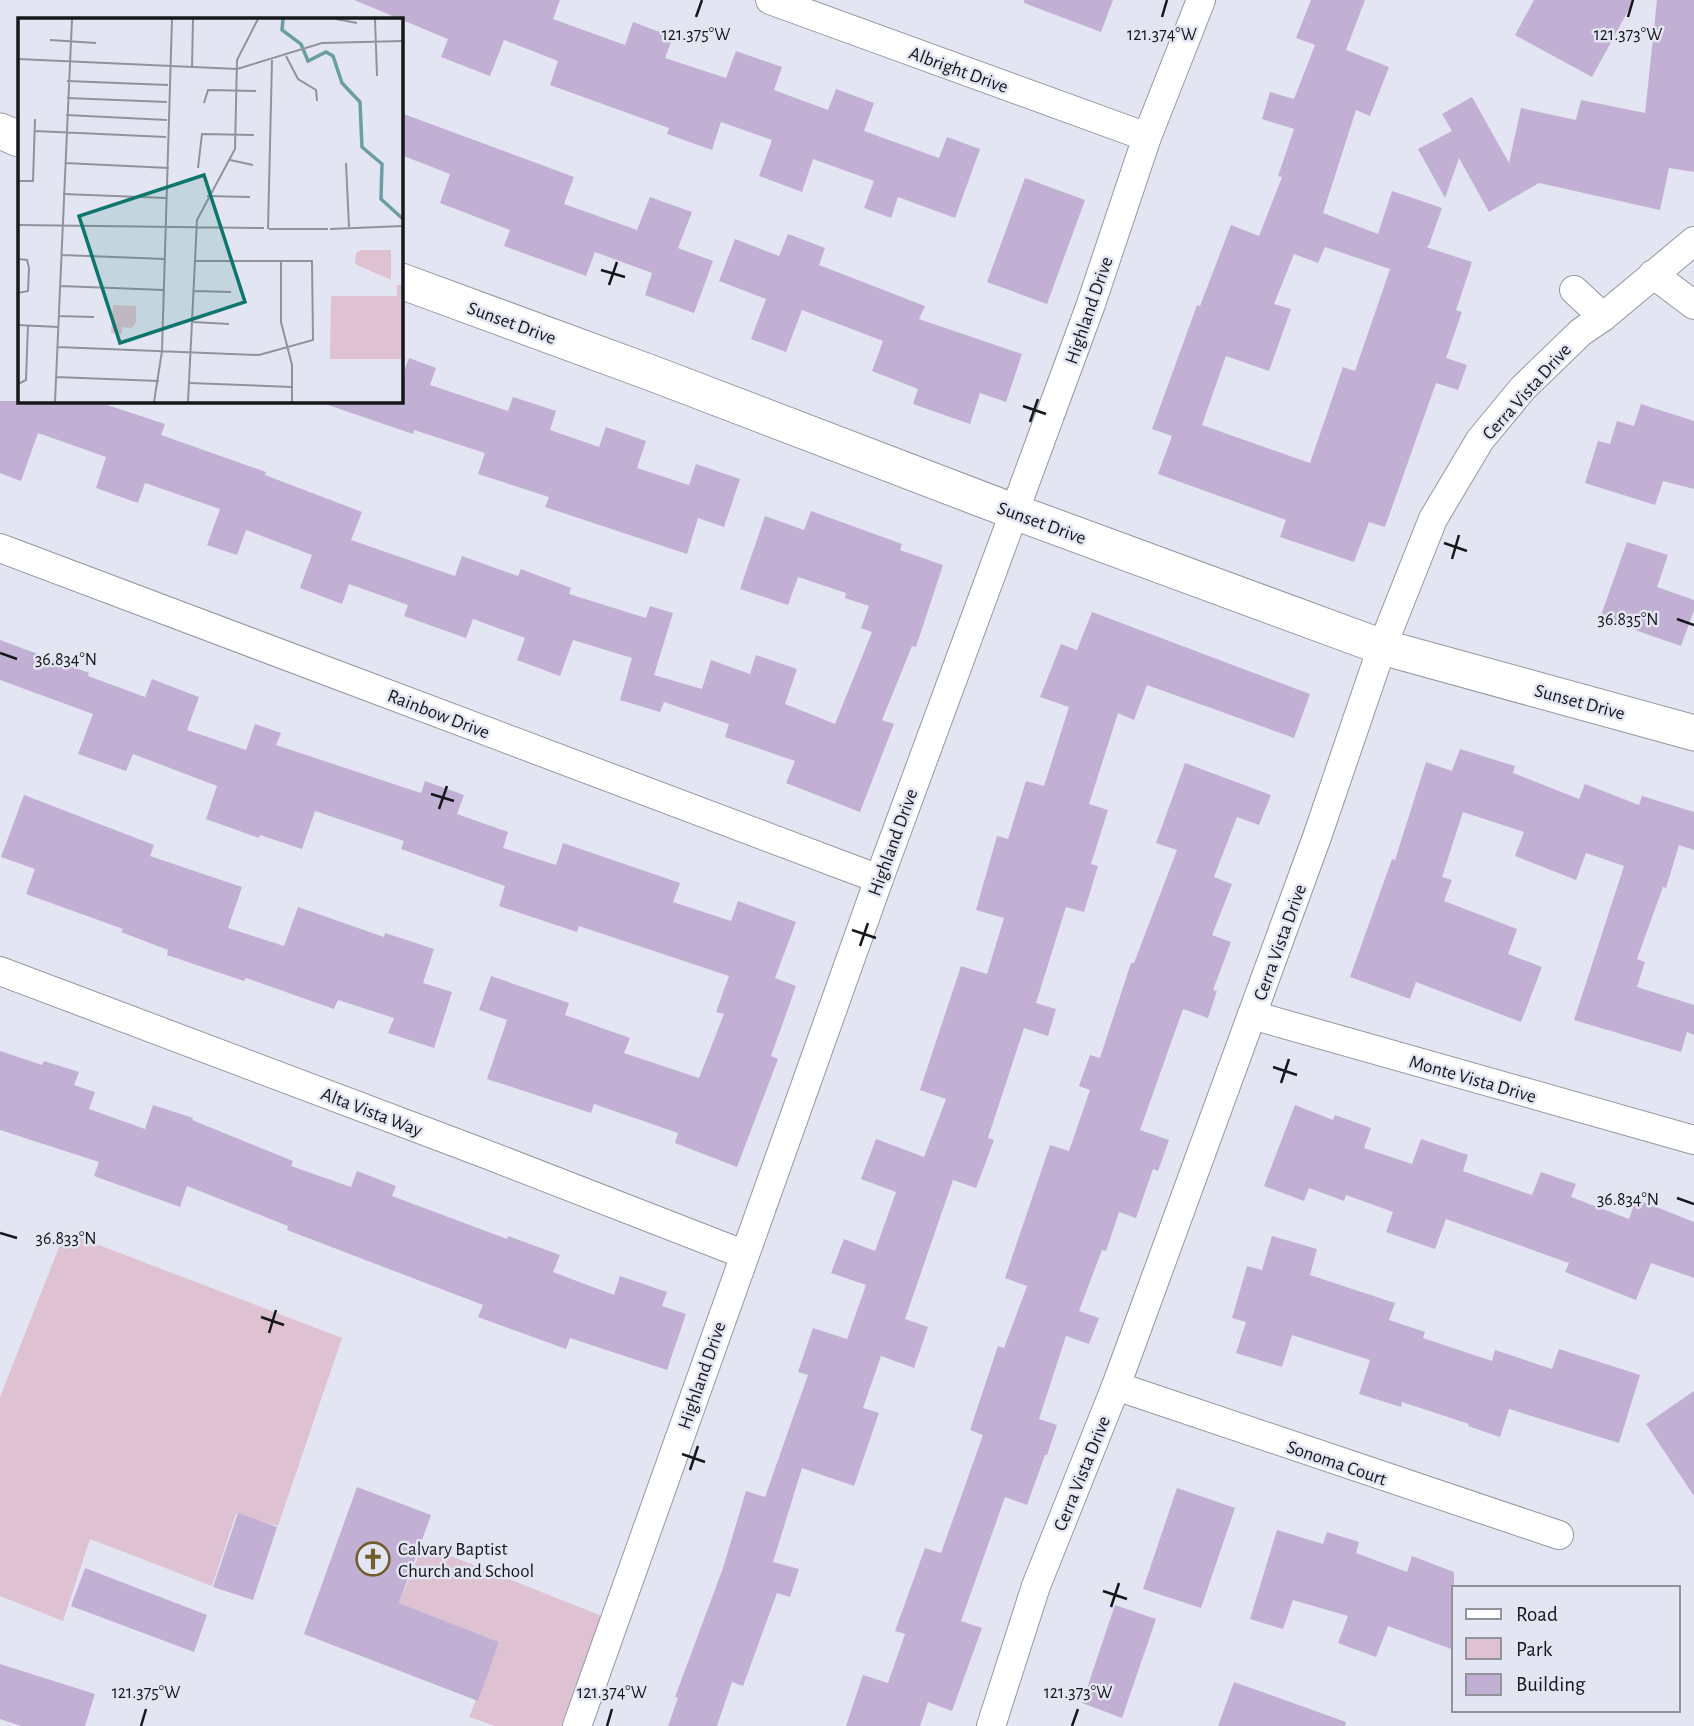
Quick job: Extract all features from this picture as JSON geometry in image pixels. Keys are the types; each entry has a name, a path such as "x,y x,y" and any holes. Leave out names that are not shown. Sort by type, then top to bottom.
{"street":[{"name":"Albright Drive","path":"770,0 1147,137"},
{"name":"Highland Drive","path":"577,1726 743,1254 1091,304 1147,137 1201,0"},
{"path":"0,131 18,139"},
{"name":"Cerra Vista Drive","path":"991,1726 1036,1586 1116,1386 1317,837 1382,647 1433,519 1480,440 1523,388 1581,332 1603,317 1694,240"},
{"path":"1653,274 1694,305"},
{"name":"Sunset Drive","path":"402,281 1382,647 1694,733"},
{"path":"1574,290 1603,317"},
{"name":"Rainbow Drive","path":"0,548 879,879"},
{"name":"Alta Vista Way","path":"0,971 743,1254"},
{"name":"Monte Vista Drive","path":"1252,1015 1694,1140"},
{"name":"Sonoma Court","path":"1116,1386 1559,1535"}],"green space":[{"path":"65,1232 342,1338 278,1526 236,1514 212,1586 90,1539 63,1621 0,1596 0,1397"},
{"path":"423,1545 602,1616 561,1726 495,1726 469,1717 499,1642 399,1603"}],"building":[{"path":"354,0 560,0 553,19 625,45 633,22 673,37 665,58 726,78 736,51 782,67 774,90 828,110 836,89 874,103 864,131 939,158 947,137 980,149 955,218 898,197 891,218 864,208 874,181 813,159 802,192 759,176 772,140 721,122 712,150 667,134 669,128 550,85 558,61 504,40 490,76 441,57 448,39"},
{"path":"1024,0 1113,0 1101,32 1024,3"},
{"path":"1311,0 1365,0 1346,50 1389,67 1370,116 1356,110 1323,213 1378,234 1392,191 1442,208 1426,247 1472,262 1456,310 1462,312 1446,358 1467,365 1458,390 1436,383 1385,527 1369,522 1354,562 1280,537 1286,520 1158,474 1172,436 1152,429 1197,305 1200,306 1231,225 1259,236 1282,177 1278,176 1294,129 1262,119 1270,92 1294,99 1315,45 1296,38","holes":["1325,247 1390,269 1355,371 1343,367 1310,463 1202,425 1226,356 1269,371 1291,309 1274,304 1294,254 1318,263"]},
{"path":"1534,0 1634,0 1592,77 1515,35"},
{"path":"1657,0 1694,0 1694,172 1669,168 1660,210 1539,183 1489,212 1459,158 1445,198 1418,149 1452,131 1442,114 1472,97 1509,163 1521,108 1576,120 1581,100 1645,113"},
{"path":"402,113 574,177 564,204 637,230 650,197 692,212 678,248 713,261 694,313 645,295 652,273 595,252 586,276 504,246 510,230 440,203 450,174 402,155"},
{"path":"1025,178 1085,200 1047,304 987,282"},
{"path":"788,234 825,248 819,265 925,306 919,319 1022,354 1006,402 980,393 970,424 913,404 918,389 872,371 883,341 802,310 786,352 751,339 766,299 719,281 735,239 779,256"},
{"path":"409,358 436,368 430,385 508,411 513,397 556,411 550,430 599,447 606,427 646,441 637,468 689,485 696,464 740,479 724,527 698,518 687,554 545,507 549,497 478,474 485,453 414,430 413,434 328,405 329,402 402,402 402,377"},
{"path":"0,401 98,402 165,424 161,435 266,472 265,475 362,512 351,540 455,576 462,556 518,576 521,569 571,588 569,594 646,618 650,606 673,613 654,675 702,689 711,660 750,674 756,655 797,669 785,704 835,724 872,632 861,628 869,606 845,598 846,593 798,577 788,605 740,589 765,516 804,530 811,511 902,544 900,550 943,565 916,647 912,646 882,720 894,724 860,812 786,783 795,761 725,737 729,724 664,702 660,712 620,700 632,658 573,640 560,676 517,660 525,638 473,619 466,638 404,616 408,605 349,584 342,604 300,588 312,555 246,530 237,555 207,545 220,509 145,483 138,503 96,488 106,457 38,433 21,481 0,473"},
{"path":"1641,404 1694,421 1694,489 1663,481 1655,505 1585,483 1598,441 1610,444 1617,421 1634,426"},
{"path":"1627,542 1668,555 1657,587 1694,600 1694,610 1681,646 1600,618"},
{"path":"1092,612 1310,694 1294,738 1147,685 1134,720 1118,713 1089,804 1108,810 1091,864 1098,866 1084,912 1066,907 1036,1003 1056,1009 1048,1036 1024,1028 988,1138 994,1140 976,1188 953,1180 905,1319 928,1327 914,1368 881,1356 863,1408 879,1413 854,1486 802,1468 773,1562 799,1569 790,1597 777,1593 743,1686 732,1682 717,1726 668,1726 678,1698 675,1697 723,1568 746,1491 765,1497 808,1375 798,1372 813,1328 847,1339 866,1285 831,1273 844,1239 875,1251 896,1192 861,1179 876,1139 924,1157 946,1099 920,1090 961,966 987,974 1004,918 976,910 997,836 1008,839 1026,781 1044,786 1069,707 1040,697 1061,644 1077,650"},
{"path":"0,640 145,697 152,679 199,697 187,730 246,750 255,724 281,733 276,745 421,793 425,781 464,795 457,814 508,832 503,848 556,865 563,843 680,883 673,902 731,921 738,901 796,922 775,978 796,986 771,1056 778,1059 737,1167 675,1143 678,1133 594,1104 591,1113 487,1079 507,1020 479,1010 491,976 569,1003 565,1015 630,1038 624,1053 699,1078 724,1014 716,1012 729,976 579,926 577,932 499,906 505,886 401,849 404,841 315,811 302,849 260,835 259,838 206,819 217,786 133,754 126,771 78,754 93,714 0,680"},
{"path":"1460,749 1515,766 1513,773 1579,799 1585,784 1639,805 1642,796 1694,812 1694,850 1679,845 1666,888 1663,887 1637,959 1645,962 1637,987 1694,1005 1694,1035 1687,1032 1681,1052 1574,1020 1624,866 1586,853 1576,880 1515,856 1524,832 1463,812 1442,877 1452,880 1444,901 1517,929 1508,954 1542,967 1521,1022 1416,982 1410,999 1350,977 1392,859 1395,860 1426,762 1452,771"},
{"path":"1185,763 1271,795 1259,825 1237,817 1214,877 1232,884 1212,935 1231,942 1213,990 1217,991 1208,1018 1183,1009 1140,1130 1169,1140 1158,1171 1153,1169 1136,1218 1119,1212 1106,1251 1102,1250 1079,1311 1099,1318 1089,1344 1066,1336 1039,1419 1057,1425 1047,1455 1027,1505 1005,1497 961,1621 982,1628 952,1711 928,1702 920,1726 846,1726 863,1675 888,1683 905,1634 895,1631 925,1548 941,1553 983,1435 970,1430 998,1346 1004,1348 1027,1286 1005,1278 1050,1145 1069,1151 1090,1090 1079,1086 1090,1055 1100,1058 1131,963 1134,963 1177,850 1156,843"},
{"path":"24,795 154,845 150,856 242,887 228,928 284,946 298,907 384,937 385,933 434,949 423,983 452,992 434,1048 388,1033 394,1018 338,1000 334,1009 246,978 244,981 167,955 168,950 121,932 123,929 26,894 35,869 1,857"},
{"path":"0,1051 42,1065 44,1061 79,1072 74,1085 95,1092 89,1109 145,1129 153,1105 193,1118 192,1120 293,1161 291,1166 351,1187 357,1171 396,1186 392,1196 507,1239 508,1236 560,1255 553,1272 614,1295 620,1276 667,1292 662,1306 686,1314 667,1370 570,1338 566,1349 478,1317 483,1305 287,1230 288,1226 187,1186 180,1207 94,1176 99,1162 0,1130"},
{"path":"1295,1105 1333,1120 1335,1115 1371,1128 1364,1148 1412,1164 1421,1139 1468,1155 1463,1171 1532,1195 1541,1172 1576,1184 1571,1197 1629,1219 1636,1199 1694,1222 1694,1278 1651,1263 1636,1300 1565,1272 1569,1263 1446,1219 1435,1249 1386,1232 1393,1212 1346,1195 1344,1201 1309,1188 1304,1201 1264,1186"},
{"path":"1272,1236 1317,1249 1310,1275 1395,1303 1389,1320 1425,1332 1423,1338 1492,1361 1495,1350 1552,1369 1559,1349 1640,1375 1619,1443 1509,1409 1500,1437 1402,1402 1401,1407 1359,1394 1370,1360 1292,1335 1282,1367 1236,1353 1246,1322 1232,1318 1247,1266 1262,1270"},
{"path":"1694,1391 1694,1496 1646,1424"},
{"name":"Calvary Baptist Church and School","path":"357,1487 431,1515 399,1603 499,1642 478,1701 304,1634"},
{"path":"1177,1488 1235,1508 1201,1608 1143,1589"},
{"path":"238,1513 277,1527 253,1600 213,1587"},
{"path":"1277,1530 1323,1544 1327,1532 1359,1542 1356,1553 1407,1572 1412,1556 1454,1572 1452,1649 1388,1626 1376,1657 1338,1643 1348,1616 1293,1600 1283,1629 1250,1619"},
{"path":"85,1568 207,1615 194,1652 71,1606"},
{"path":"1115,1605 1156,1619 1122,1718 1082,1703"},
{"path":"0,1664 95,1694 85,1726 21,1726 0,1719"},
{"path":"1234,1682 1346,1722 1345,1726 1218,1726"}],"place":[{"name":"Calvary Baptist Church and School","path":"373,1559"}]}
